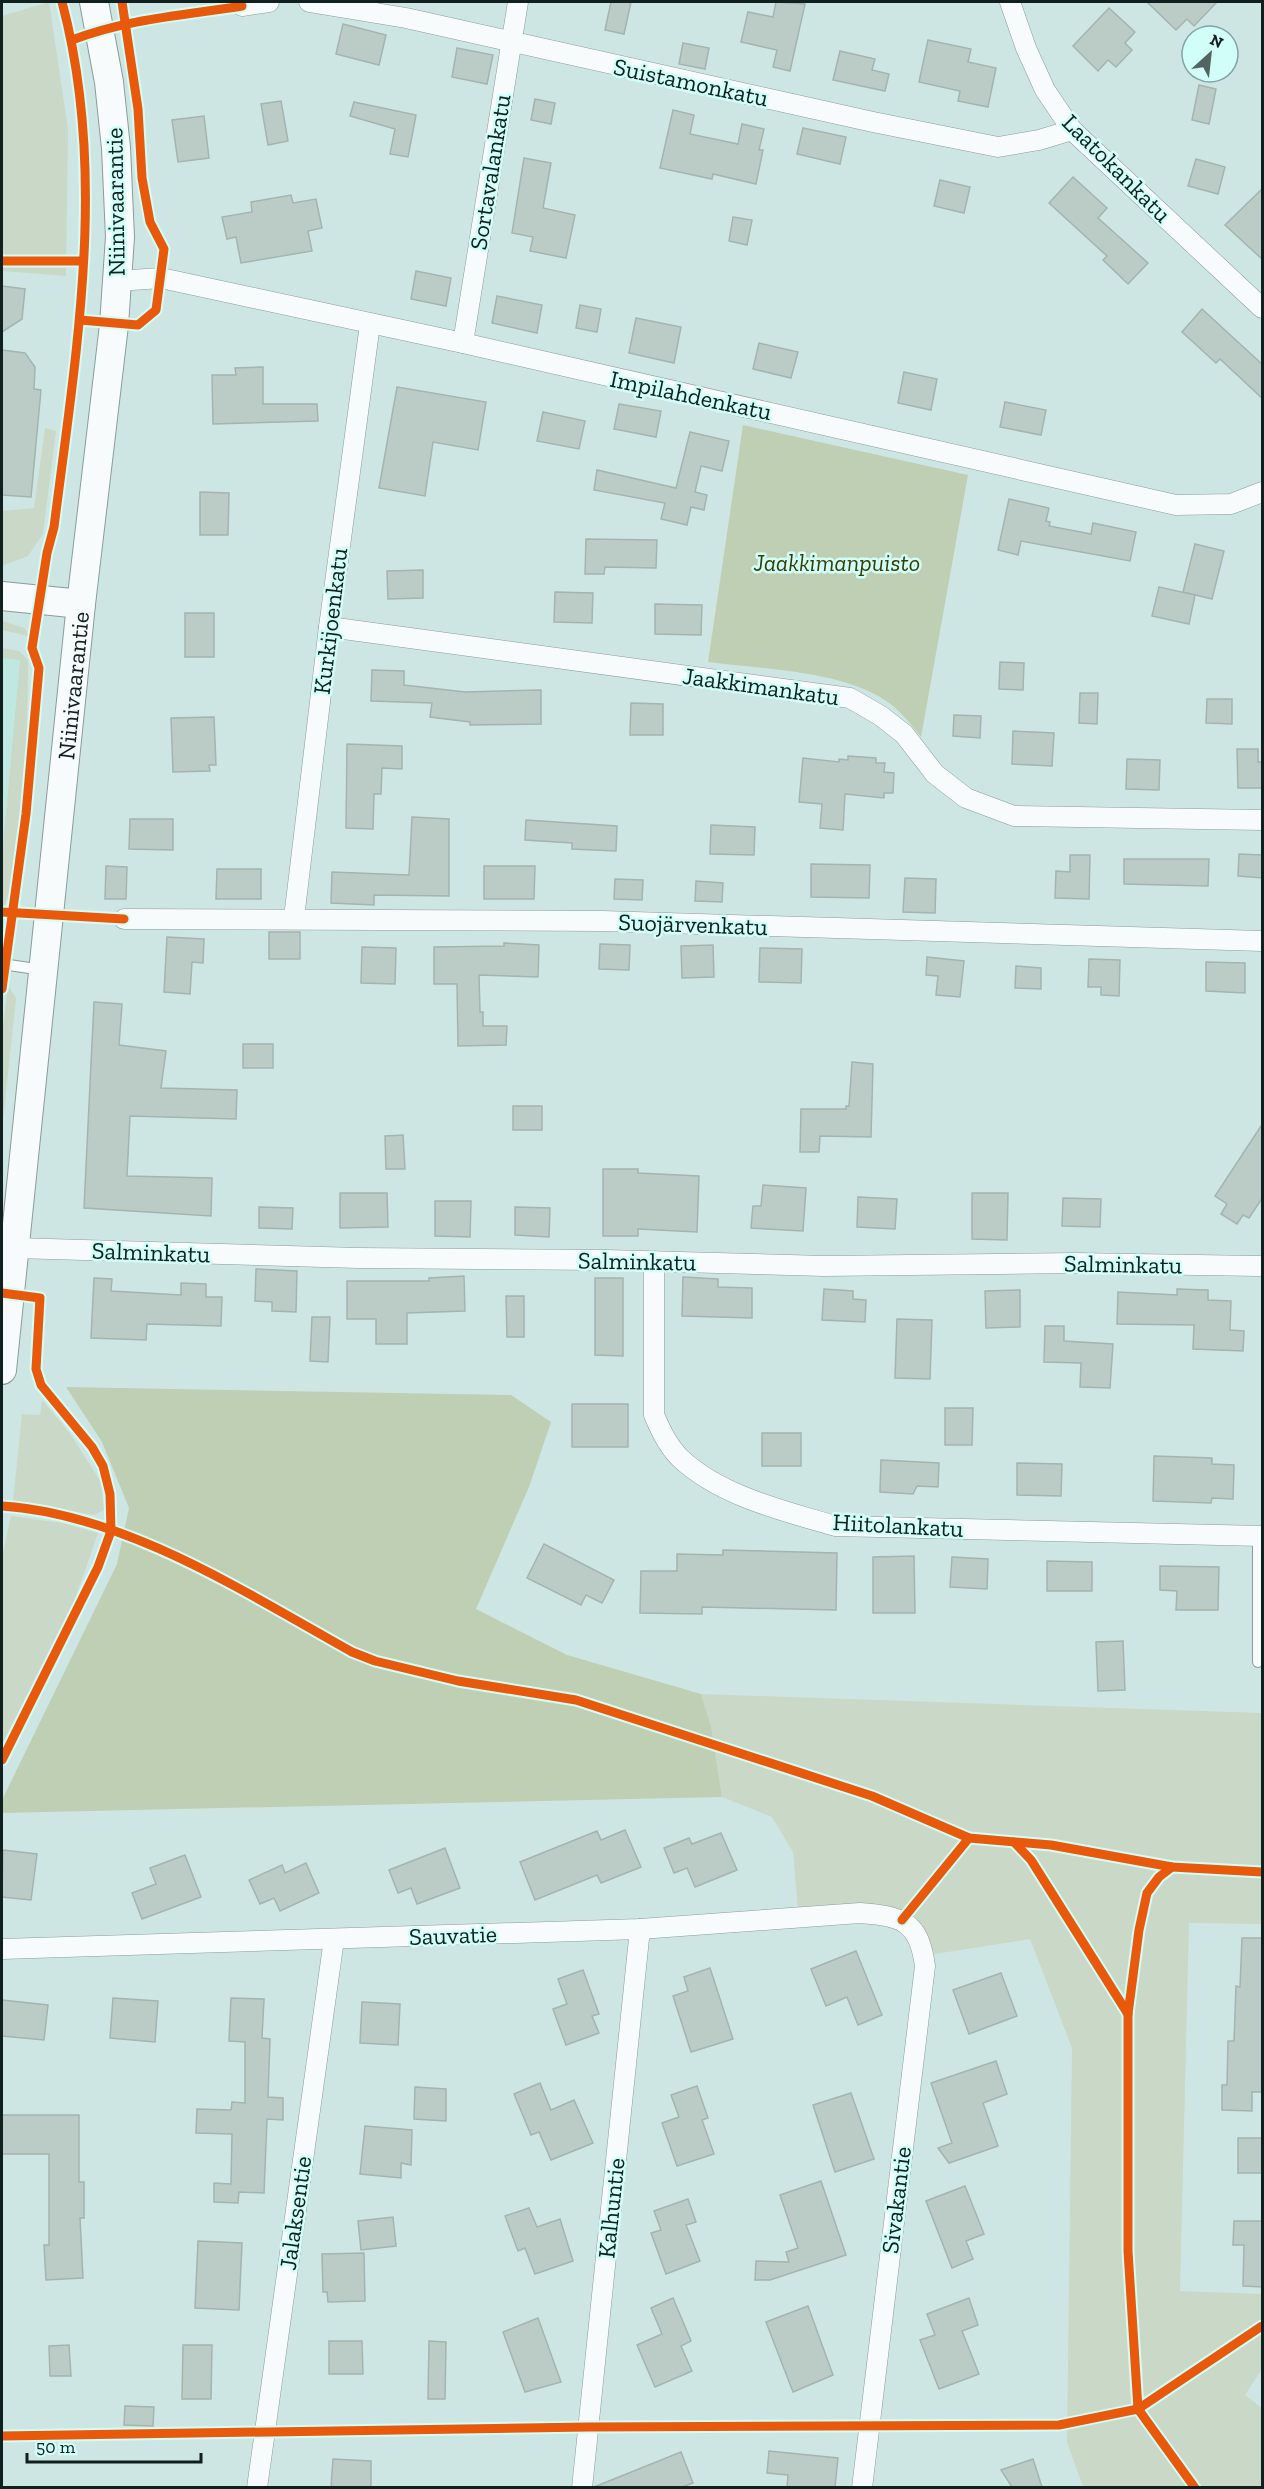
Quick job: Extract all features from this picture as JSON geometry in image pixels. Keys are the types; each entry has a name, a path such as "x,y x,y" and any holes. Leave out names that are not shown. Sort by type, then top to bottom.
{"main road":[{"name":"Niinivaarantie","path":"2,1370 120,237 116,148 109,82 94,2"},
{"path":"2,596 81,604"}],"street":[{"path":"242,6 270,2"},
{"name":"Suistamonkatu","path":"309,2 406,18 510,43 998,147 1039,140 1072,130"},
{"name":"Sortavalankatu","path":"464,343 518,2"},
{"name":"Laatokankatu","path":"1010,2 1026,48 1045,90 1072,130 1263,308"},
{"name":"Impilahdenkatu","path":"117,281 161,278 464,343 1176,505 1231,504 1263,492"},
{"name":"Kurkijoenkatu","path":"294,918 329,627 370,324"},
{"name":"Jaakkimankatu","path":"329,627 850,698 881,716 904,734 935,774 966,798 1014,816 1263,820"},
{"name":"Suojärvenkatu","path":"124,919 602,921 1263,940"},
{"name":"Salminkatu","path":"15,1248 358,1258 654,1261 824,1266 1074,1263 1261,1268"},
{"name":"Hiitolankatu","path":"654,1261 654,1415 664,1439 680,1458 705,1476 734,1490 782,1510 835,1526 1260,1535"},
{"name":"Sauvatie","path":"2,1949 640,1929 860,1913 885,1915 903,1920"},
{"name":"Sivakantie","path":"862,2487 925,1966 922,1947 914,1929 903,1920"},
{"name":"Kalhuntie","path":"582,2487 640,1929"},
{"name":"Jalaksentie","path":"257,2487 334,1938"}],"lane":[{"path":"2,964 43,970"},
{"path":"1258,1662 1260,1535"}],"shaded area":[{"path":"2,650 20,660 2,856"}],"green space":[{"path":"49,2 68,129 66,276 2,271 2,16"},
{"name":"Jaakkimanpuisto","path":"743,425 968,475 921,737 886,701 848,683 801,673 708,662"},
{"path":"45,428 56,431 43,534 28,556 2,566 2,511 34,508"},
{"path":"2,621 25,628 28,636 2,630"},
{"path":"2,648 19,651 28,660 28,681 20,830 9,893 2,909 2,856 20,660 2,658"},
{"path":"8,986 16,998 2,1131 2,1034"},
{"path":"66,1387 511,1395 551,1422 529,1487 476,1609 567,1655 701,1694 711,1726 722,1797 2,1813 2,1800 117,1564 129,1508 102,1442"},
{"path":"42,1400 69,1432 101,1482 104,1510 94,1515 13,1501 22,1414 40,1415"},
{"path":"11,1516 62,1523 98,1533 72,1608 2,1744 2,1558"},
{"path":"701,1694 1262,1713 1262,1924 1189,1923 1180,2291 1262,2294 1262,2369 1245,2395 1262,2408 1262,2487 1083,2487 1067,2442 1072,2048 1030,1939 935,1954 920,1925 798,1910 793,1852 772,1817 722,1797 711,1726"}],"building":[{"path":"611,2 631,2 624,34 605,30"},
{"path":"776,2 805,4 790,71 773,67 777,50 741,42 748,12 773,17"},
{"path":"1147,2 1217,2 1196,24 1192,24 1187,19 1176,30"},
{"path":"1109,8 1135,32 1125,43 1132,50 1116,67 1108,60 1098,71 1073,46"},
{"path":"343,24 386,35 379,65 336,54"},
{"path":"928,40 971,49 968,62 996,68 988,107 958,101 960,91 919,82"},
{"path":"683,43 709,48 705,69 679,64"},
{"path":"457,48 493,55 487,84 452,77"},
{"path":"840,51 875,59 872,70 889,74 885,91 833,80"},
{"path":"1199,85 1216,89 1209,124 1192,120"},
{"path":"535,99 555,103 551,124 531,120"},
{"path":"281,101 288,141 268,145 261,104"},
{"path":"354,102 416,115 408,157 390,154 395,129 350,116"},
{"path":"673,110 694,115 690,134 738,144 742,124 764,129 759,150 763,150 756,184 713,174 712,179 660,168"},
{"path":"204,116 209,158 178,162 172,120"},
{"path":"803,128 846,137 840,164 797,154"},
{"path":"524,158 551,163 543,208 575,215 566,258 530,251 533,237 512,233"},
{"path":"1196,159 1225,167 1218,194 1188,186"},
{"path":"1073,177 1107,208 1098,218 1148,263 1128,284 1103,260 1107,256 1049,203"},
{"path":"940,180 970,187 964,213 934,206"},
{"path":"1263,188 1263,260 1225,225"},
{"path":"291,195 293,203 316,199 322,228 308,231 312,251 241,263 236,237 227,239 222,217 252,212 251,202"},
{"path":"733,217 752,220 747,245 729,241"},
{"path":"416,271 451,278 446,306 411,299"},
{"path":"2,286 25,289 22,319 2,332"},
{"path":"497,296 542,305 537,333 492,323"},
{"path":"580,305 601,309 597,332 576,328"},
{"path":"1202,309 1263,365 1263,399 1220,359 1216,363 1182,332"},
{"path":"636,318 681,327 674,363 629,353"},
{"path":"759,343 798,352 791,378 753,369"},
{"path":"2,350 25,353 35,367 34,389 41,390 31,497 2,495"},
{"path":"263,367 263,404 317,404 318,421 213,424 212,375 236,375 235,368"},
{"path":"904,372 937,379 931,410 898,403"},
{"path":"397,387 486,402 478,450 433,442 425,496 379,488"},
{"path":"1005,402 1046,410 1041,435 1000,427"},
{"path":"619,404 661,411 656,437 614,429"},
{"path":"543,412 585,421 579,449 537,441"},
{"path":"690,432 729,441 722,471 701,466 695,492 707,495 704,510 691,507 687,525 661,519 665,503 594,490 597,470 676,488"},
{"path":"200,492 229,493 228,535 200,535"},
{"path":"1009,499 1049,508 1046,521 1050,522 1049,526 1091,534 1093,523 1136,532 1130,561 1021,541 1018,555 998,550"},
{"path":"586,539 657,540 656,568 605,567 604,574 585,574"},
{"path":"1195,544 1224,551 1212,599 1183,592"},
{"path":"423,570 423,598 388,599 387,571"},
{"path":"1159,587 1195,595 1189,624 1152,616"},
{"path":"555,592 593,593 592,623 554,622"},
{"path":"655,604 702,605 701,635 655,634"},
{"path":"185,613 214,613 214,657 185,657"},
{"path":"1000,662 1024,663 1023,690 999,689"},
{"path":"372,670 404,671 404,685 465,692 541,690 541,724 470,725 470,722 430,717 432,703 371,701"},
{"path":"1080,693 1098,693 1097,724 1079,723"},
{"path":"1207,699 1232,699 1232,724 1206,723"},
{"path":"631,703 663,704 663,735 630,735"},
{"path":"954,715 981,716 980,738 953,736"},
{"path":"214,717 216,765 209,765 210,771 173,772 171,718"},
{"path":"1013,731 1054,733 1052,766 1012,764"},
{"path":"347,744 402,746 402,769 382,768 381,794 374,794 373,829 346,828"},
{"path":"1237,749 1258,749 1258,762 1263,762 1263,788 1238,788"},
{"path":"848,756 876,758 876,763 885,763 884,772 894,773 893,793 884,793 884,798 845,794 843,830 820,828 822,804 799,802 803,758 839,762 839,759 848,760"},
{"path":"1127,759 1160,760 1159,790 1126,789"},
{"path":"412,817 449,819 449,896 374,895 374,905 331,903 332,872 409,875"},
{"path":"130,819 173,819 173,850 129,849"},
{"path":"526,820 617,826 616,851 572,849 572,843 525,840"},
{"path":"711,825 755,827 754,855 710,854"},
{"path":"1239,854 1263,855 1263,878 1238,876"},
{"path":"1070,855 1090,855 1089,899 1055,898 1056,871 1070,872"},
{"path":"1124,859 1209,859 1208,886 1124,884"},
{"path":"811,864 870,865 869,898 811,897"},
{"path":"106,866 127,867 126,899 105,899"},
{"path":"484,866 535,866 534,899 484,899"},
{"path":"217,869 261,869 261,899 216,899"},
{"path":"905,878 936,879 935,913 903,912"},
{"path":"615,879 643,880 642,900 614,899"},
{"path":"696,881 723,883 722,902 695,901"},
{"path":"269,932 300,932 300,959 269,959"},
{"path":"167,937 204,939 203,963 192,962 190,994 164,992"},
{"path":"504,943 539,945 538,977 479,975 480,1012 483,1012 483,1026 507,1026 506,1045 458,1046 457,984 434,984 434,947 504,946"},
{"path":"600,944 630,945 629,970 599,969"},
{"path":"713,945 714,977 682,978 681,946"},
{"path":"362,947 396,948 395,984 361,983"},
{"path":"760,948 802,949 801,983 759,982"},
{"path":"927,957 964,961 960,997 936,995 938,976 926,975"},
{"path":"1089,959 1120,960 1119,996 1101,995 1101,987 1088,987"},
{"path":"1206,962 1245,963 1245,993 1206,991"},
{"path":"1016,966 1041,968 1041,989 1015,988"},
{"path":"94,1002 122,1004 119,1045 166,1051 161,1088 237,1090 236,1119 130,1116 127,1176 212,1178 211,1216 84,1208"},
{"path":"243,1044 273,1044 273,1068 243,1068"},
{"path":"852,1062 873,1064 871,1137 820,1136 819,1152 800,1152 801,1109 846,1109 846,1106 849,1106"},
{"path":"513,1106 542,1106 542,1130 513,1130"},
{"path":"1263,1123 1263,1197 1249,1218 1243,1215 1237,1224 1221,1214 1227,1204 1215,1196"},
{"path":"403,1135 405,1169 386,1169 385,1136"},
{"path":"603,1169 638,1169 638,1173 699,1176 697,1232 638,1229 638,1236 603,1236"},
{"path":"763,1185 806,1188 803,1231 751,1228 753,1206 761,1206"},
{"path":"340,1193 387,1193 388,1227 340,1228"},
{"path":"972,1193 1008,1193 1007,1240 972,1239"},
{"path":"858,1197 897,1199 895,1229 857,1227"},
{"path":"1063,1198 1101,1199 1100,1227 1062,1226"},
{"path":"435,1201 471,1201 470,1237 435,1236"},
{"path":"259,1207 293,1208 292,1229 259,1228"},
{"path":"515,1207 550,1208 549,1237 515,1235"},
{"path":"256,1269 297,1271 296,1312 272,1311 272,1302 255,1301"},
{"path":"464,1276 465,1311 407,1313 407,1344 376,1344 376,1319 347,1319 347,1281 429,1281 429,1278"},
{"path":"683,1277 718,1279 718,1287 752,1288 752,1318 682,1316"},
{"path":"94,1278 112,1279 111,1291 181,1295 181,1283 206,1284 206,1297 222,1297 221,1326 147,1324 146,1340 91,1338"},
{"path":"595,1278 623,1278 623,1356 595,1355"},
{"path":"824,1289 853,1291 853,1299 866,1300 865,1322 822,1320"},
{"path":"1177,1289 1208,1290 1208,1300 1231,1301 1230,1330 1244,1331 1243,1351 1193,1349 1194,1325 1117,1324 1118,1292 1177,1295"},
{"path":"1020,1290 1020,1327 986,1328 985,1291"},
{"path":"506,1296 524,1296 524,1337 507,1337"},
{"path":"312,1317 330,1317 328,1362 310,1361"},
{"path":"897,1319 932,1320 930,1379 895,1378"},
{"path":"1045,1326 1064,1326 1064,1341 1113,1344 1110,1388 1080,1387 1081,1363 1044,1362"},
{"path":"572,1404 628,1404 628,1447 572,1447"},
{"path":"945,1408 973,1408 972,1445 945,1445"},
{"path":"762,1433 801,1433 801,1466 762,1466"},
{"path":"1154,1456 1212,1458 1212,1464 1234,1465 1233,1499 1212,1498 1211,1503 1153,1501"},
{"path":"881,1460 939,1463 938,1487 917,1486 913,1494 880,1492"},
{"path":"1017,1463 1062,1464 1061,1496 1017,1495"},
{"path":"544,1544 614,1580 602,1603 586,1595 581,1605 527,1578"},
{"path":"723,1550 837,1553 836,1610 702,1607 702,1614 640,1613 641,1571 677,1571 677,1554 723,1555"},
{"path":"914,1556 915,1613 873,1613 873,1557"},
{"path":"952,1557 988,1559 987,1589 950,1587"},
{"path":"1047,1561 1092,1562 1092,1591 1047,1591"},
{"path":"1160,1566 1219,1567 1218,1610 1176,1610 1177,1591 1160,1590"},
{"path":"1123,1641 1125,1690 1098,1691 1096,1642"},
{"path":"625,1830 641,1867 601,1883 597,1875 535,1900 520,1862 597,1831 601,1840"},
{"path":"721,1833 737,1870 695,1887 687,1868 674,1873 664,1848 689,1838 692,1844"},
{"path":"445,1848 460,1888 417,1904 411,1888 398,1893 389,1870"},
{"path":"3,1850 37,1854 31,1900 2,1897"},
{"path":"185,1855 201,1897 142,1919 132,1893 156,1884 150,1868"},
{"path":"306,1863 319,1893 280,1911 274,1898 260,1904 249,1880 282,1865 285,1873"},
{"path":"1242,1938 1263,1938 1263,2092 1252,2092 1252,2111 1222,2110 1222,2085 1227,2085 1228,2041 1234,2041 1236,1986 1240,1987"},
{"path":"856,1951 882,2015 858,2025 847,1997 826,2006 811,1969"},
{"path":"710,1968 733,2039 691,2052 673,1996 688,1991 684,1977"},
{"path":"583,1970 599,2014 592,2016 599,2033 566,2045 553,2009 567,2004 558,1979"},
{"path":"1001,1973 1017,2016 969,2034 953,1990"},
{"path":"113,1998 158,2001 155,2042 110,2038"},
{"path":"231,1998 264,1999 262,2038 270,2039 268,2097 283,2098 283,2120 267,2119 264,2193 239,2192 238,2203 214,2202 214,2183 231,2184 232,2134 196,2133 197,2109 231,2110 232,2102 245,2103 245,2042 229,2041"},
{"path":"2,2000 48,2005 44,2040 2,2036"},
{"path":"362,2002 400,2004 398,2045 360,2043"},
{"path":"996,2061 1007,2094 983,2103 998,2146 949,2163 938,2148 952,2143 931,2083"},
{"path":"540,2083 551,2110 574,2100 593,2143 551,2160 539,2132 531,2135 514,2094"},
{"path":"697,2086 708,2118 702,2120 714,2154 677,2166 662,2123 679,2117 671,2095"},
{"path":"415,2087 446,2089 446,2121 414,2119"},
{"path":"851,2093 874,2159 835,2172 813,2105"},
{"path":"2,2115 79,2115 79,2182 84,2182 84,2218 80,2218 83,2278 46,2280 44,2245 49,2245 49,2154 2,2154"},
{"path":"365,2126 412,2130 411,2165 401,2163 401,2178 360,2174"},
{"path":"1238,2138 1263,2138 1263,2173 1238,2173"},
{"path":"821,2181 846,2255 770,2280 755,2280 756,2261 789,2262 786,2252 798,2248 780,2195"},
{"path":"965,2186 984,2234 966,2241 973,2259 952,2268 926,2201"},
{"path":"688,2199 696,2222 686,2225 700,2261 666,2274 651,2233 661,2230 654,2211"},
{"path":"529,2208 537,2227 560,2219 573,2261 535,2274 525,2248 518,2251 505,2216"},
{"path":"393,2217 396,2246 361,2250 358,2221"},
{"path":"1234,2221 1263,2221 1263,2287 1243,2286 1244,2245 1233,2245"},
{"path":"198,2241 242,2243 239,2310 195,2308"},
{"path":"364,2253 365,2301 328,2302 327,2292 323,2292 322,2254"},
{"path":"673,2298 691,2341 681,2346 692,2371 655,2387 637,2345 662,2334 651,2308"},
{"path":"969,2298 978,2325 962,2331 979,2374 939,2389 920,2340 935,2335 927,2314"},
{"path":"808,2306 833,2375 793,2392 766,2322"},
{"path":"538,2318 561,2382 525,2392 503,2332"},
{"path":"329,2341 362,2341 363,2374 329,2374"},
{"path":"429,2341 446,2342 445,2399 428,2399"},
{"path":"69,2345 71,2376 50,2376 49,2346"},
{"path":"183,2345 212,2345 211,2399 182,2399"},
{"path":"125,2406 154,2407 153,2426 124,2425"},
{"path":"769,2451 838,2458 835,2487 787,2487 788,2475 767,2473"},
{"path":"681,2452 693,2483 682,2487 594,2487"},
{"path":"333,2459 371,2461 371,2487 331,2487"},
{"path":"1033,2459 1042,2487 1012,2487 1001,2470"}],"cycle path":[{"path":"2,989 26,814 39,668 32,648 47,553 54,527 71,396 84,264 83,132 76,67 62,2"},
{"path":"80,320 138,325 156,310 164,249 150,222 142,178 138,109 122,2"},
{"path":"72,40 134,22 242,6"},
{"path":"2,261 82,261"},
{"path":"2,912 124,919"},
{"path":"2,1293 40,1298 36,1369 41,1385 92,1447 103,1466 110,1494 111,1531 98,1567 2,1760"},
{"path":"2,1506 48,1512 94,1524 139,1540 227,1582 352,1652 375,1661 458,1681 576,1700 872,1796 969,1838 1051,1845 1172,1867 1262,1872"},
{"path":"902,1920 969,1838"},
{"path":"1014,1842 1031,1860 1128,2014"},
{"path":"1172,1867 1159,1877 1147,1893 1139,1930 1128,2014 1128,2251 1138,2409 1262,2326"},
{"path":"2,2436 588,2427 1059,2425 1138,2409 1195,2488"}]}
